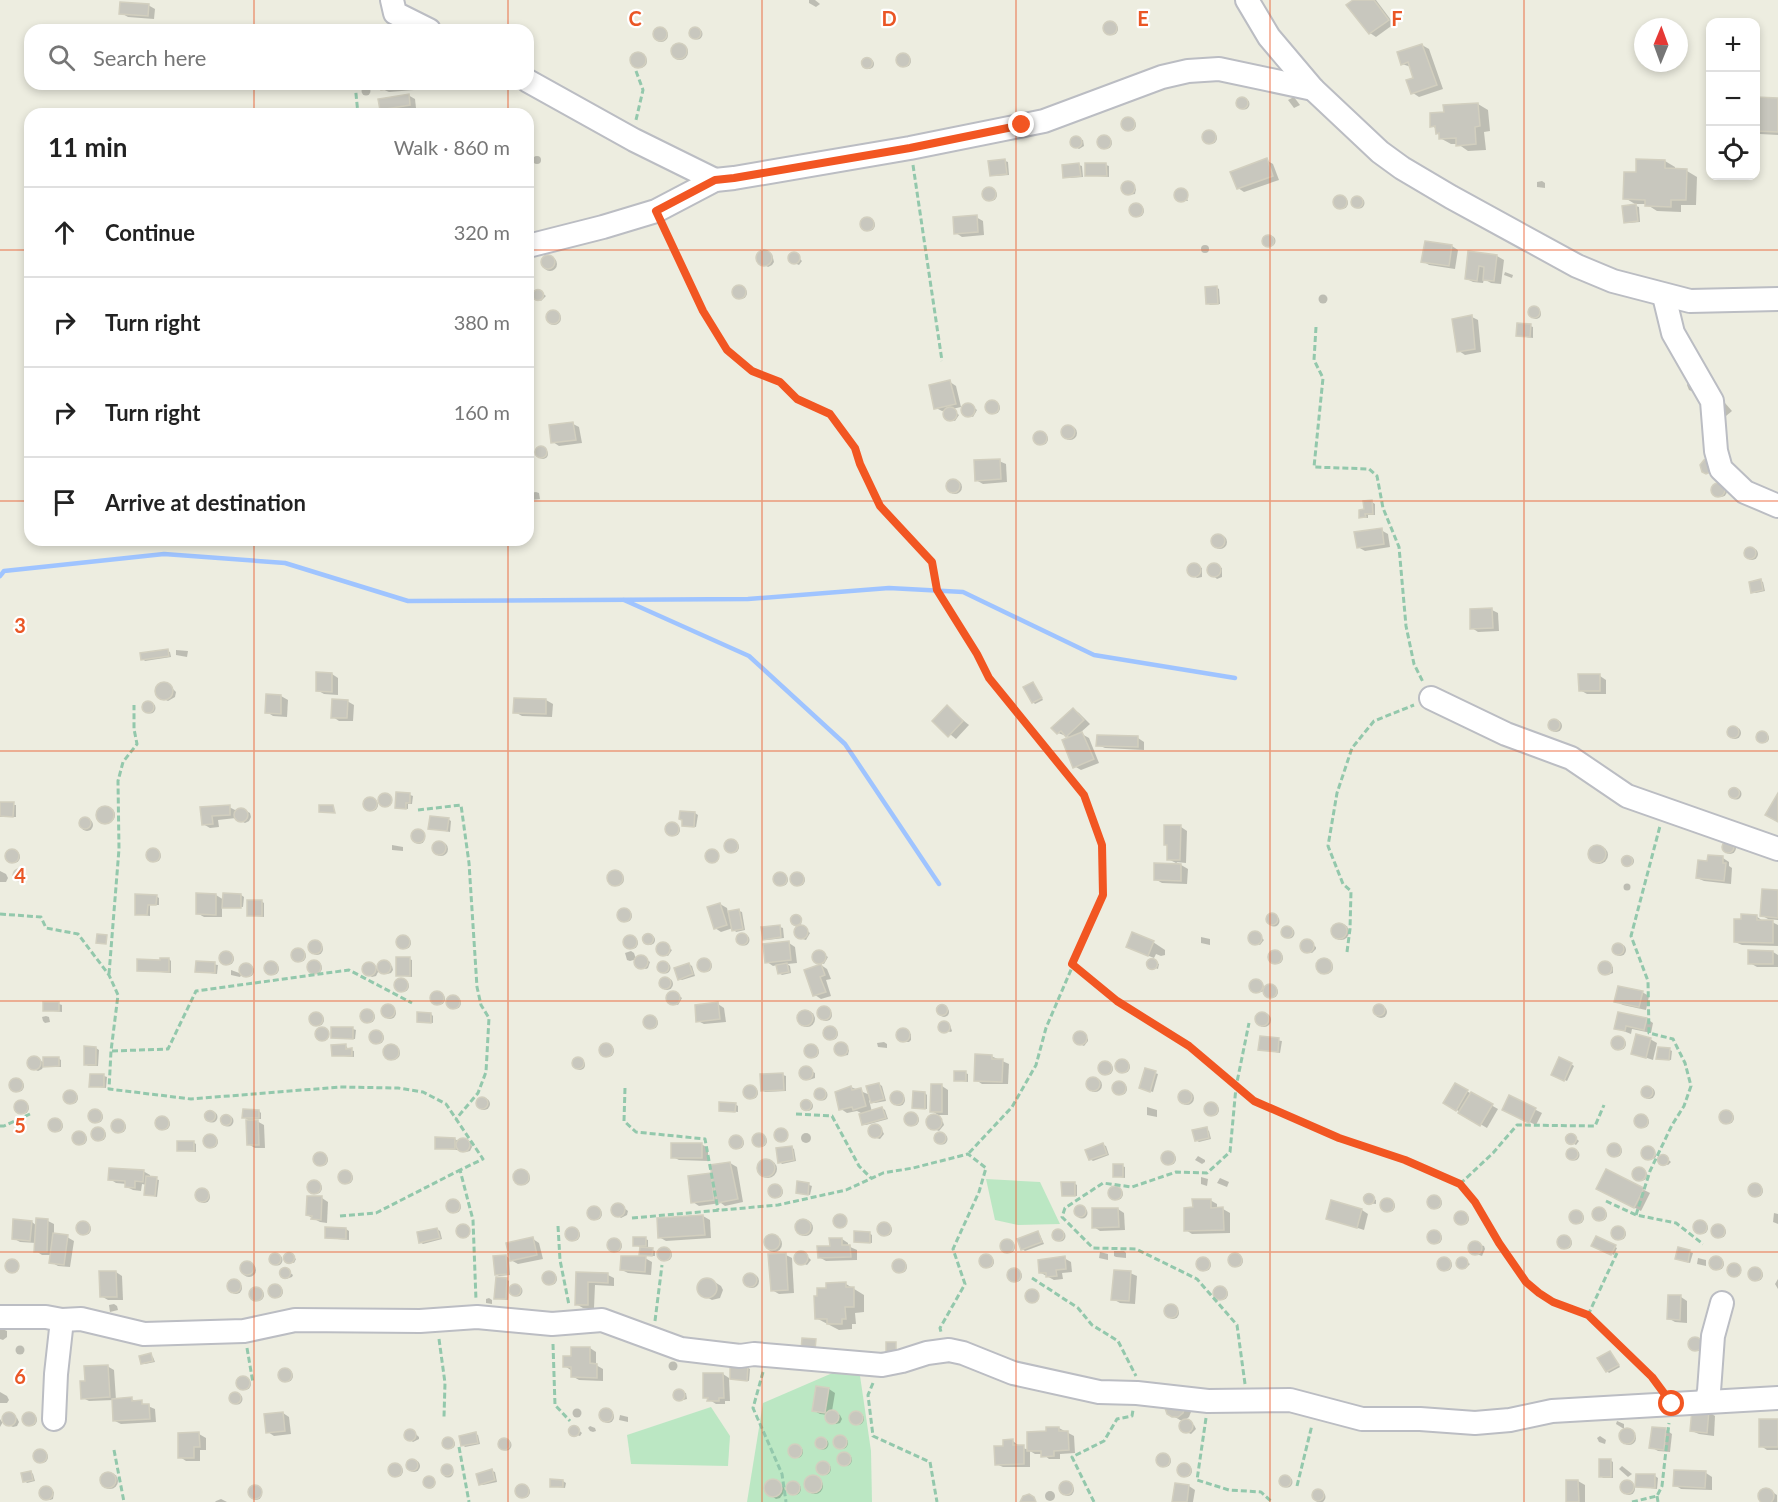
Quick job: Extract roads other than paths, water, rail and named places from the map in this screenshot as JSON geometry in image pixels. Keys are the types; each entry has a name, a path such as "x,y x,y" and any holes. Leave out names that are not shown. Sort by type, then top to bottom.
{"street":[{"path":"392,0 395,13 417,24"},
{"path":"1247,0 1269,37 1313,88 1380,152 1451,197 1577,266 1613,281 1664,296 1706,302 1778,299"},
{"path":"534,244 656,211 715,180 910,148 1044,121 1162,77 1188,71 1219,69 1313,88"},
{"path":"534,84 634,140 715,180"},
{"path":"1664,296 1673,333 1712,401 1716,451 1721,469 1745,492 1778,506"},
{"path":"1431,698 1506,734 1571,758 1627,796 1778,849"},
{"path":"1706,1402 1709,1392 1713,1336 1722,1303"},
{"path":"0,1317 81,1319 144,1334 244,1331 295,1320 420,1321 477,1317 562,1323 602,1320 681,1349 740,1356 882,1365 927,1353 949,1350 963,1353 1013,1373 1099,1392 1141,1393 1208,1401 1290,1400 1362,1419 1420,1419 1475,1423 1510,1420 1552,1411 1778,1398"},
{"path":"54,1419 62,1320"}],"waterway":[{"path":"0,576 4,571 164,554 285,563 408,601 748,599 889,588 963,592 1094,655 1235,678"},
{"path":"624,600 749,656 845,744 939,884"}]}
